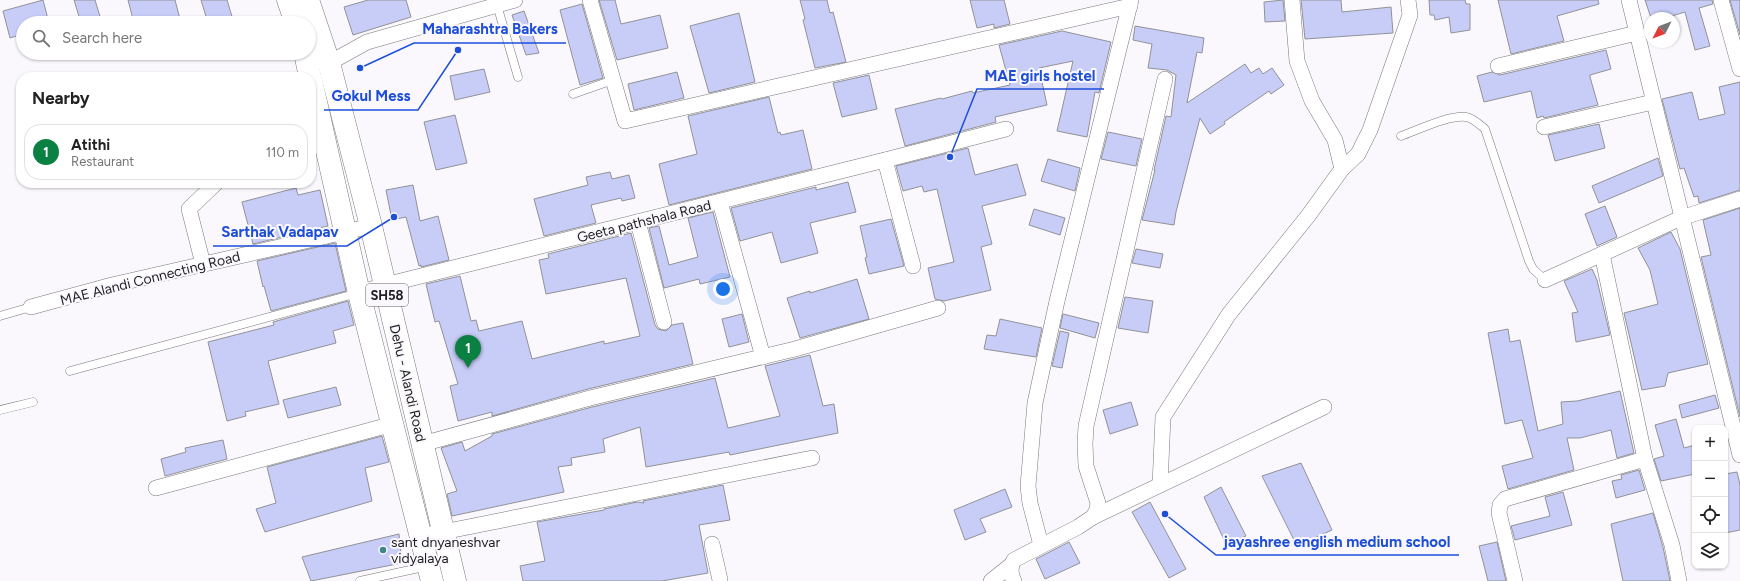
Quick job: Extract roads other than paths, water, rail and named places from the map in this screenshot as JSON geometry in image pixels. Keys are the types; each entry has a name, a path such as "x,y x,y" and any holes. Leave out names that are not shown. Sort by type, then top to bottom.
{"main road":[{"path":"288,0 294,16"},
{"name":"Dehu - Alandi Road","path":"308,0 313,16"},
{"name":"Dehu - Alandi Road","path":"316,24 329,63 371,226 455,581"},
{"name":"Dehu - Alandi Road","path":"307,60 310,72"},
{"name":"Dehu - Alandi Road","path":"316,126 346,231 359,293 430,574"}],"street":[{"path":"329,63 367,42 515,0"},
{"path":"590,0 625,121 1131,3 1059,293 1034,403 1028,486 1030,503 1041,545"},
{"path":"1292,0 1298,61 1312,101 1335,140 1342,169"},
{"path":"1160,485 1163,417 1229,314 1308,216 1342,169 1358,154 1370,130 1410,15 1408,0"},
{"path":"1629,0 1740,455"},
{"path":"1722,0 1740,69"},
{"path":"1498,66 1637,33"},
{"path":"1093,517 1097,510 1098,503 1086,466 1086,426 1165,79"},
{"path":"1544,126 1653,102"},
{"name":"Geeta pathshala Road","path":"359,293 384,285 720,202 1006,129"},
{"path":"885,160 913,266"},
{"path":"203,264 189,209 211,188"},
{"path":"1546,280 1681,218 1740,199"},
{"path":"720,202 762,357"},
{"path":"638,222 664,322"},
{"name":"MAE Alandi Connecting Road","path":"31,307 112,285 371,226"},
{"path":"1602,254 1645,459 1672,545 1679,581"},
{"path":"422,444 590,398 762,357 938,308"},
{"path":"991,581 1011,565 1014,560 1078,527 1093,517 1324,408"},
{"path":"156,488 393,424"},
{"path":"420,533 443,532 812,458"},
{"path":"1515,581 1499,513 1500,505 1505,499 1645,459"},
{"path":"712,544 723,580"},
{"path":"1011,565 1014,581"}],"lane":[{"path":"496,5 518,77"},
{"path":"573,94 613,80"},
{"path":"1401,136 1450,119 1466,117 1476,121 1485,129 1528,261 1532,270 1546,280"},
{"path":"70,371 359,293"},
{"name":"MAE Alandi Connecting Road","path":"0,316 31,307"},
{"path":"0,410 33,402"},
{"path":"360,581 430,574"}],"place":[{"name":"Gokul Mess","path":"458,50"},
{"name":"Maharashtra Bakers","path":"360,68"},
{"name":"MAE girls hostel","path":"950,157"},
{"name":"Sarthak Vadapav","path":"394,217"},
{"name":"Atithi","path":"468,368"},
{"name":"jayashree english medium school","path":"1165,514"},
{"name":"sant dnyaneshvar vidyalaya","path":"383,550"}]}
